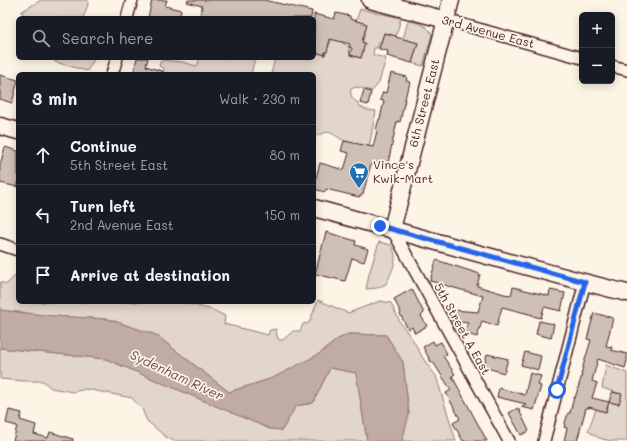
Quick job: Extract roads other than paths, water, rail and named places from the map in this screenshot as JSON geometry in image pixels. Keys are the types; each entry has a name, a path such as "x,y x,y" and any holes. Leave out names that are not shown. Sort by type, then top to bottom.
{"main road":[{"name":"3rd Avenue East","path":"370,0 446,20"},
{"name":"6th Street East","path":"392,229 451,0"},
{"path":"0,126 16,130"},
{"path":"316,209 627,293"}],"street":[{"path":"128,16 132,0"},
{"name":"3rd Avenue East","path":"446,20 579,57"},
{"path":"112,72 116,60"},
{"path":"615,67 627,70"},
{"name":"5th Street A East","path":"392,229 509,441"},
{"path":"0,244 16,249"},
{"path":"544,441 585,282"}],"water":[{"name":"Sydenham River","path":"0,310 52,316 108,319 156,335 229,392 273,378 319,354 338,339 348,334 386,335 403,362 409,414 402,441 367,441 356,373 330,368 313,403 296,406 282,430 270,429 106,359 0,348"}],"place":[{"name":"Vince's Kwik-Mart","path":"359,189"}]}
